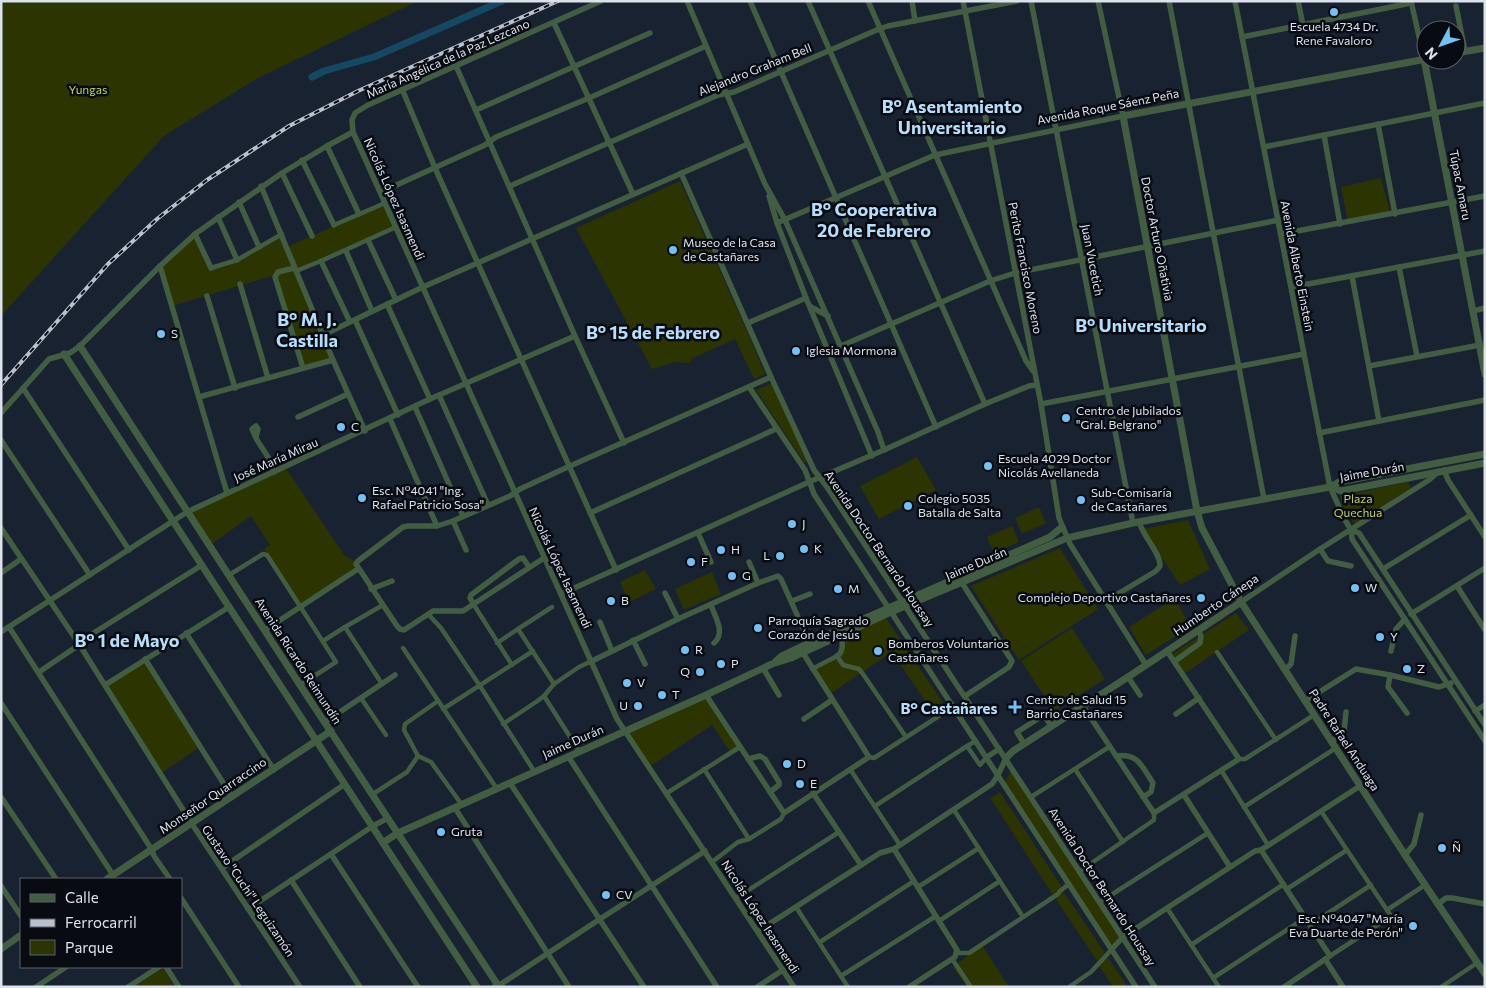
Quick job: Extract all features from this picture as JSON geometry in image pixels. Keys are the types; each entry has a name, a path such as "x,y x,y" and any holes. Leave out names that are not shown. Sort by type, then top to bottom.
{"street":[{"name":"María Angélica de la Paz Lezcano","path":"353,132 352,120 354,113 368,105 601,1"},
{"path":"687,1 765,184 777,223 806,298 872,456"},
{"path":"750,1 936,427"},
{"path":"808,1 986,404"},
{"path":"868,1 990,281 1026,361 1034,372"},
{"path":"912,1 915,21"},
{"name":"Perito Francisco Moreno","path":"963,1 1041,404 1059,518 1068,538 1146,665"},
{"name":"Alejandro Graham Bell","path":"510,186 718,95 734,92 879,29 1017,1"},
{"name":"Juan Vucetich","path":"1031,1 1107,391 1136,522 1160,558 1160,566 1156,571 1106,601"},
{"name":"Doctor Arturo Oñativia","path":"1098,1 1123,116 1197,512"},
{"path":"1169,1 1264,499"},
{"name":"Avenida Alberto Einstein","path":"1235,1 1330,487 1344,520 1351,530 1352,539 1485,741"},
{"path":"1298,1 1303,25"},
{"path":"1242,37 1411,2"},
{"name":"Túpac Amaru","path":"1411,2 1416,22"},
{"path":"1456,6 1459,20"},
{"path":"554,23 632,194"},
{"path":"476,110 650,33"},
{"path":"380,192 490,142 496,137 706,46"},
{"path":"1466,51 1485,48"},
{"name":"Avenida Roque Sáenz Peña","path":"777,223 935,155 1188,103 1416,61"},
{"path":"456,66 624,442"},
{"name":"Túpac Amaru","path":"1427,70 1485,374"},
{"path":"402,89 435,168 616,570"},
{"path":"1264,147 1485,103"},
{"path":"1378,124 1395,214"},
{"path":"1,413 49,360 74,351 80,346 195,234 261,186 302,160 353,132"},
{"name":"Nicolás López Isasmendi","path":"353,132 617,719 794,987"},
{"path":"1324,135 1340,224"},
{"path":"323,335 532,238 748,144"},
{"path":"327,146 358,214"},
{"path":"302,160 334,225 385,203"},
{"path":"282,173 312,236"},
{"name":"Avenida Doctor Bernardo Houssay","path":"681,173 814,470 1006,758 1155,987"},
{"path":"765,184 785,220 828,316 884,450"},
{"path":"261,186 333,360 365,431"},
{"path":"1281,234 1485,196"},
{"path":"239,202 259,247"},
{"path":"218,217 237,260"},
{"path":"840,346 990,281 1015,273 1279,220"},
{"path":"302,368 275,277 278,272 295,270 321,261 396,227"},
{"path":"195,234 211,268 237,260 282,234"},
{"path":"368,240 396,300"},
{"path":"346,251 372,312"},
{"path":"1292,287 1485,251"},
{"path":"321,261 398,415"},
{"path":"160,266 227,493"},
{"path":"1399,267 1417,356"},
{"path":"1352,276 1379,420"},
{"path":"240,284 268,378"},
{"path":"207,296 235,388"},
{"path":"748,323 806,298"},
{"path":"388,304 430,399"},
{"path":"810,307 828,316"},
{"path":"1473,311 1485,308"},
{"name":"José María Mirau","path":"1,632 187,512 365,431 430,399 575,336"},
{"path":"1369,366 1480,345"},
{"name":"Avenida Ricardo Reimundín","path":"80,346 228,576 498,987"},
{"path":"64,354 477,987"},
{"path":"1041,404 1304,354"},
{"path":"199,397 333,360"},
{"path":"843,384 853,374"},
{"path":"544,558 474,605 460,612 436,610 408,628 400,629 371,589 356,564 408,526 438,526 452,521 510,496 570,466 771,377"},
{"path":"562,594 820,477 872,456 986,404 1029,386 1037,385"},
{"name":"Avenida Doctor Bernardo Houssay","path":"749,387 805,470 814,494 1136,987"},
{"path":"23,388 129,550"},
{"path":"298,417 348,394"},
{"path":"440,395 488,505"},
{"path":"1319,433 1485,400"},
{"path":"416,407 463,516"},
{"path":"390,418 438,526"},
{"path":"590,513 776,429"},
{"path":"256,438 268,457 274,472"},
{"path":"1,440 90,575"},
{"name":"Jaime Durán","path":"384,842 398,833 534,771 706,696 772,664 803,653 811,646 890,610 962,583 1068,538 1136,522 1330,487 1339,482 1485,454"},
{"name":"Jaime Durán","path":"1330,487 1341,491 1485,463"},
{"path":"1442,471 1485,537"},
{"name":"Humberto Cánepa","path":"1006,758 1051,726 1442,471"},
{"name":"Padre Rafael Anduaga","path":"1197,512 1202,528 1241,602 1405,855 1484,971"},
{"path":"1383,569 1471,516"},
{"path":"452,521 466,550"},
{"name":"Jaime Durán","path":"903,605 1050,537 1062,527"},
{"name":"Gustavo \"Cuchi\" Leguizamón","path":"1,528 105,684 192,824 298,986"},
{"name":"Avenida Alberto Einstein","path":"1351,530 1359,533 1485,725"},
{"path":"698,533 711,562"},
{"path":"1320,549 1328,561 1351,566"},
{"path":"228,576 263,554 268,555 336,662 300,685"},
{"path":"512,665 470,598 471,594 519,559 523,558 529,567"},
{"path":"1,572 22,559"},
{"path":"749,562 758,583"},
{"path":"39,672 84,639 202,565"},
{"path":"1412,614 1485,568"},
{"path":"265,630 358,569"},
{"path":"504,724 544,696 554,684 579,667 678,619 778,576 792,601 811,646"},
{"path":"371,589 392,581"},
{"path":"962,583 1012,661 1009,667 965,696"},
{"path":"1456,586 1485,630"},
{"path":"665,593 678,619"},
{"path":"792,601 810,594"},
{"path":"323,641 383,605"},
{"path":"711,605 720,630 720,635 714,643"},
{"path":"105,684 229,607"},
{"path":"497,643 552,607"},
{"name":"Jaime Durán","path":"772,664 782,656 842,635 890,610"},
{"path":"428,614 440,628 480,686 534,771"},
{"path":"1391,651 1396,629 1405,619"},
{"path":"600,622 612,651"},
{"path":"9,627 169,878"},
{"path":"345,627 382,684"},
{"path":"518,629 554,684"},
{"path":"1175,661 1200,643 1201,636 1198,630"},
{"path":"186,633 274,770"},
{"path":"812,669 840,654 842,650 842,635"},
{"path":"1286,670 1291,664 1296,636"},
{"path":"633,640 645,664"},
{"path":"403,648 497,789"},
{"path":"444,709 533,651"},
{"path":"1167,651 1239,759"},
{"path":"1217,652 1276,740"},
{"path":"803,653 869,757"},
{"path":"837,656 843,665 859,669 862,672 906,737"},
{"path":"145,659 232,798"},
{"path":"764,668 779,696"},
{"path":"1305,700 1356,669 1439,687 1455,681"},
{"path":"325,722 395,675"},
{"path":"1390,675 1388,687 1407,713"},
{"path":"1128,677 1140,695"},
{"path":"544,696 580,751"},
{"path":"706,696 784,813"},
{"path":"361,698 386,735"},
{"path":"1176,714 1199,698"},
{"path":"438,700 405,724 404,730 418,756 431,762 569,987"},
{"path":"804,719 832,700"},
{"path":"1,703 109,878"},
{"path":"1475,711 1485,705"},
{"path":"1080,871 1154,820 1154,813 1083,706"},
{"path":"1332,741 1344,732 1346,712"},
{"path":"1024,744 1017,732 1044,715 1051,726"},
{"path":"1154,813 1221,770 1239,759 1245,759 1314,715"},
{"path":"712,862 738,842 749,839 781,819 784,813 850,769 869,757 874,758 939,716"},
{"name":"Monseñor Quarraccino","path":"109,878 331,731"},
{"path":"875,806 976,741"},
{"path":"967,746 980,765 987,757 999,749"},
{"path":"667,793 740,747"},
{"path":"1031,797 1110,747"},
{"path":"1244,807 1336,748"},
{"path":"1116,756 1128,755 1136,759 1153,784 1151,792 1143,797"},
{"path":"373,794 407,772 418,756"},
{"path":"568,756 717,987"},
{"path":"748,759 760,756 765,759 779,782 779,785 770,792"},
{"path":"758,932 880,853 894,849 992,784 1006,758"},
{"path":"850,769 900,845"},
{"path":"1075,769 1122,842"},
{"path":"704,770 749,839"},
{"path":"1221,770 1268,845"},
{"path":"510,783 644,987"},
{"path":"222,868 345,784"},
{"path":"1070,986 1092,972 1123,938 1230,867 1261,850 1360,786"},
{"path":"813,793 861,865"},
{"path":"1184,795 1230,867"},
{"path":"1,797 55,878"},
{"path":"954,810 1023,917"},
{"path":"1284,987 1291,985 1327,958 1391,916 1321,811"},
{"path":"1405,855 1414,844 1421,815"},
{"path":"248,908 388,818"},
{"path":"736,898 839,832"},
{"path":"1100,902 1208,833"},
{"path":"918,887 978,848"},
{"path":"894,849 955,946 957,953"},
{"path":"1261,850 1310,925 1343,987"},
{"path":"1191,945 1347,850"},
{"path":"494,987 498,987 705,851"},
{"path":"331,854 418,987"},
{"path":"291,880 360,987"},
{"path":"820,942 914,881"},
{"path":"841,976 1000,881"},
{"path":"957,953 969,953 1069,884"},
{"path":"1387,910 1425,884"},
{"path":"1310,925 1371,885"},
{"path":"1,886 20,914"},
{"path":"1438,904 1446,898 1452,898 1485,904"},
{"path":"182,900 239,987"},
{"path":"796,907 848,987"},
{"path":"1167,908 1218,987"},
{"path":"1213,978 1305,918"},
{"path":"1,949 20,936"},
{"path":"909,987 952,959 957,953"},
{"path":"952,959 971,987"},
{"path":"1441,987 1477,963"},
{"path":"36,987 64,968"},
{"path":"128,987 156,968"},
{"path":"167,968 179,987"},
{"path":"757,987 783,970"},
{"path":"919,981 923,987"}],"green space":[{"name":"Yungas","path":"1,1 418,1 258,78 164,136 1,316"},
{"path":"1381,178 1390,212 1348,222 1341,187"},
{"path":"680,181 765,374 754,379 735,339 691,359 691,363 676,362 652,369 576,228"},
{"path":"385,203 396,227 296,271 333,360 303,368 275,277 278,274 172,306 160,266 195,234 211,268 237,260 282,234 287,247"},
{"path":"772,383 808,462 804,462 756,390"},
{"path":"917,457 936,490 879,519 860,486"},
{"path":"285,467 345,556 355,561 358,569 300,606 264,549 270,545 251,516 209,546 187,512"},
{"name":"Plaza Quechua","path":"1408,482 1411,488 1355,524 1345,512 1340,496"},
{"path":"1039,507 1046,523 1022,534 1015,518"},
{"path":"1188,520 1210,569 1180,585 1143,529"},
{"path":"1012,526 1019,542 994,553 987,537"},
{"path":"1060,548 1098,609 1019,660 971,586"},
{"path":"645,570 656,589 629,602 620,582"},
{"path":"712,572 721,594 684,610 675,589"},
{"path":"1175,598 1190,627 1146,655 1129,627"},
{"path":"1236,613 1249,630 1185,673 1172,654"},
{"path":"886,618 947,709 935,716 892,652 830,694 813,670 837,656 842,650 842,635"},
{"path":"1072,628 1105,679 1054,711 1021,661"},
{"path":"145,659 200,747 160,774 105,685"},
{"path":"704,696 740,747 731,753 712,725 649,767 626,731"},
{"path":"1011,769 1123,937 1111,947 1004,785"},
{"path":"1000,792 1062,887 1053,895 990,798"},
{"path":"1063,891 1105,953 1097,961 1056,899"},
{"path":"982,945 1009,987 967,987 953,967"},
{"path":"1107,956 1128,987 1113,987 1099,966"},
{"path":"163,968 175,987 134,987"}],"waterway":[{"path":"312,77 324,71 374,57 502,1"}],"railway":[{"path":"1,385 108,264 157,219 207,180 289,126 358,91 558,1"}],"place":[{"name":"Escuela 4734 Dr. Rene Favaloro","path":"1334,12"},
{"name":"Museo de la Casa de Castañares","path":"673,250"},
{"name":"S","path":"161,334"},
{"name":"Iglesia Mormona","path":"796,351"},
{"name":"Centro de Jubilados \"Gral. Belgrano\"","path":"1066,418"},
{"name":"C","path":"341,427"},
{"name":"Escuela 4029 Doctor Nicolás Avellaneda","path":"988,466"},
{"name":"Esc. N°4041 \"Ing. Rafael Patricio Sosa\"","path":"362,498"},
{"name":"Sub-Comisaría de Castañares","path":"1081,500"},
{"name":"Colegio 5035 Batalla de Salta","path":"908,506"},
{"name":"J","path":"792,524"},
{"name":"K","path":"804,549"},
{"name":"H","path":"721,550"},
{"name":"L","path":"780,556"},
{"name":"F","path":"691,562"},
{"name":"G","path":"732,576"},
{"name":"W","path":"1355,588"},
{"name":"M","path":"838,589"},
{"name":"Complejo Deportivo Castañares","path":"1201,598"},
{"name":"B","path":"611,601"},
{"name":"Parroquía Sagrado Corazón de Jesús","path":"758,628"},
{"name":"Y","path":"1380,637"},
{"name":"R","path":"685,650"},
{"name":"Bomberos Voluntarios Castañares","path":"878,651"},
{"name":"P","path":"721,664"},
{"name":"Z","path":"1407,669"},
{"name":"Q","path":"700,672"},
{"name":"V","path":"627,683"},
{"name":"T","path":"662,695"},
{"name":"U","path":"638,706"},
{"name":"Centro de Salud 15 Barrio Castañares","path":"1015,707"},
{"name":"D","path":"787,764"},
{"name":"E","path":"800,784"},
{"name":"Gruta","path":"441,832"},
{"name":"Ñ","path":"1442,848"},
{"name":"CV","path":"606,895"},
{"name":"Esc. N°4047 \"María Eva Duarte de Perón\"","path":"1413,926"}],"district":[{"name":"Bº Asentamiento Universitario","path":"952,117"},
{"name":"Bº Cooperativa 20 de Febrero","path":"874,220"},
{"name":"Bº Universitario","path":"1141,326"},
{"name":"Bº M. J. Castilla","path":"307,330"},
{"name":"Bº 15 de Febrero","path":"653,333"},
{"name":"Bº 1 de Mayo","path":"127,641"},
{"name":"B° Castañares","path":"949,709"}]}
